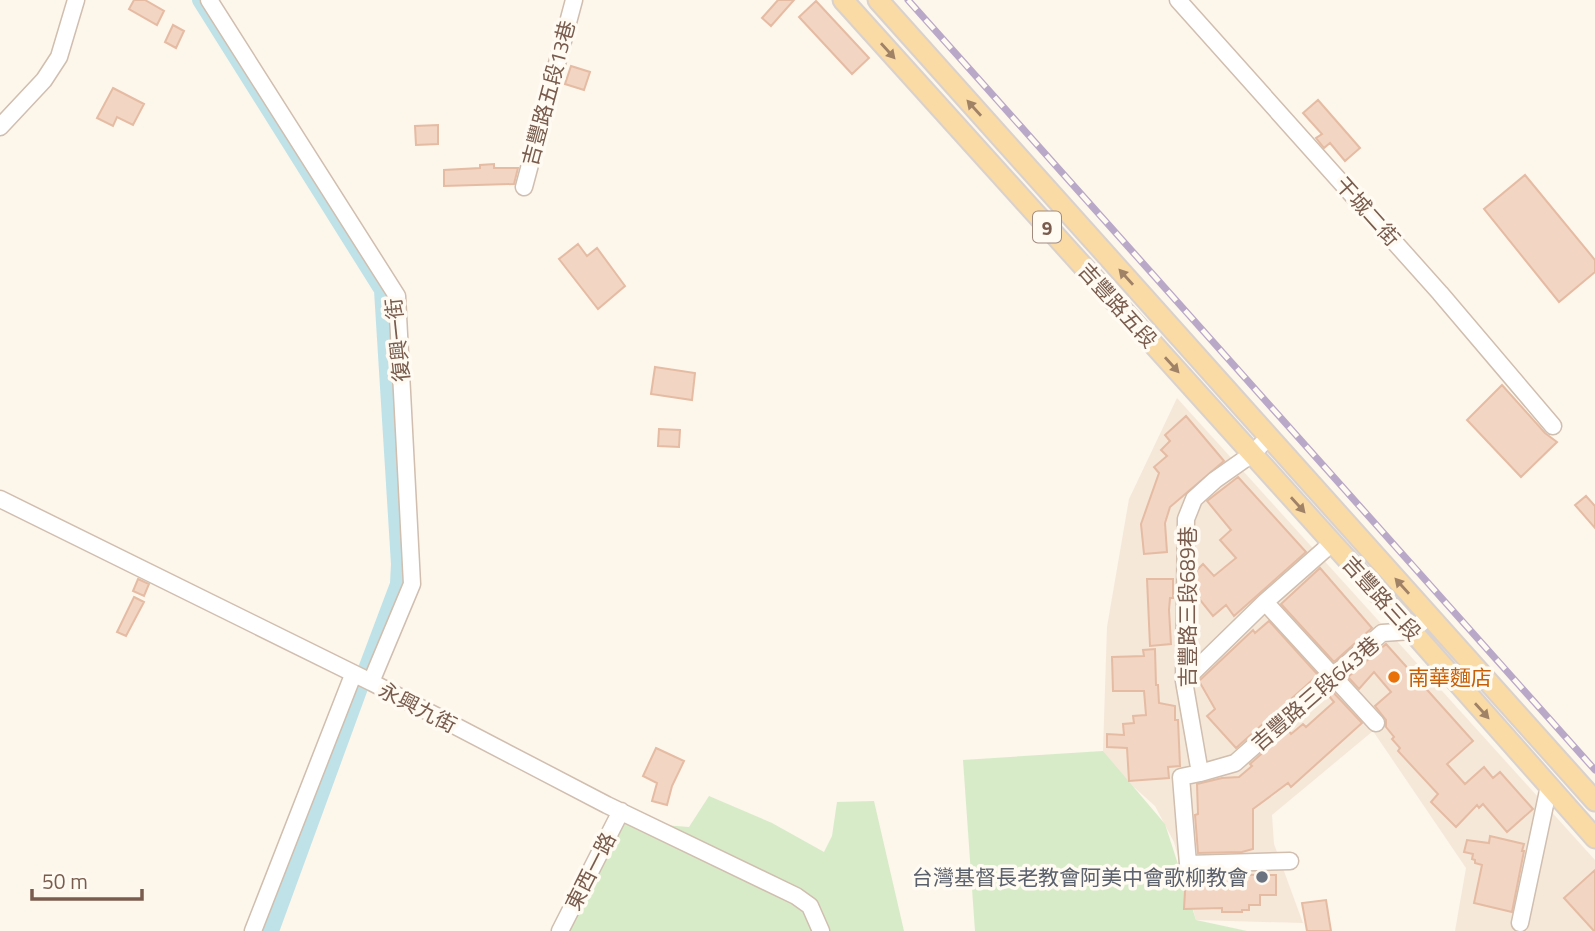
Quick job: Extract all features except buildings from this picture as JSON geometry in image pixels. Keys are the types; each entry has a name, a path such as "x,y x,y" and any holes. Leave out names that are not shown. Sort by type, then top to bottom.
{"main road":[{"name":"吉豐路五段","path":"842,0 1252,454"},
{"name":"吉豐路五段","path":"878,0 1269,438"},
{"name":"吉豐路三段","path":"1269,438 1595,801"},
{"name":"吉豐路三段","path":"1252,454 1595,838"}],"street":[{"path":"0,127 44,80 59,57 76,0"},
{"name":"復興一街","path":"209,0 397,296 412,584 370,682"},
{"name":"吉豐路五段13巷","path":"524,187 574,0"},
{"name":"干城二街","path":"1178,0 1431,283 1553,426"},
{"name":"吉豐路三段689巷","path":"1200,773 1184,681 1186,519 1194,499 1214,480 1252,454 1269,438"},
{"name":"永興九街","path":"0,499 796,896 810,906 821,931"},
{"path":"1184,681 1265,602 1332,543"},
{"path":"1265,602 1376,723"},
{"path":"1412,631 1429,616"},
{"name":"吉豐路三段643巷","path":"1200,773 1235,763 1382,633 1412,631"},
{"path":"253,931 353,676"},
{"path":"1200,773 1181,777 1188,864 1290,862"},
{"path":"1520,923 1549,786"},
{"name":"東西一路","path":"560,931 621,811"}],"shaded area":[{"path":"1177,398 1595,860 1595,931 1455,931 1466,868 1373,731 1272,815 1274,844 1303,923 1196,920 1174,842 1155,806 1107,763 1103,751 1107,627 1129,499"}],"green space":[{"path":"1103,751 1165,824 1196,920 1247,931 975,931 963,760"},
{"path":"709,796 772,823 824,852 832,836 837,802 874,801 904,931 567,931 624,822 689,827"}],"waterway":[{"path":"200,0 382,290 399,564 398,584 366,669"},
{"path":"271,931 361,685"}],"railway":[{"path":"908,0 1595,770"}],"place":[{"name":"南華麵店","path":"1394,677"},
{"name":"台灣基督長老教會阿美中會歌柳教會","path":"1262,877"}]}
